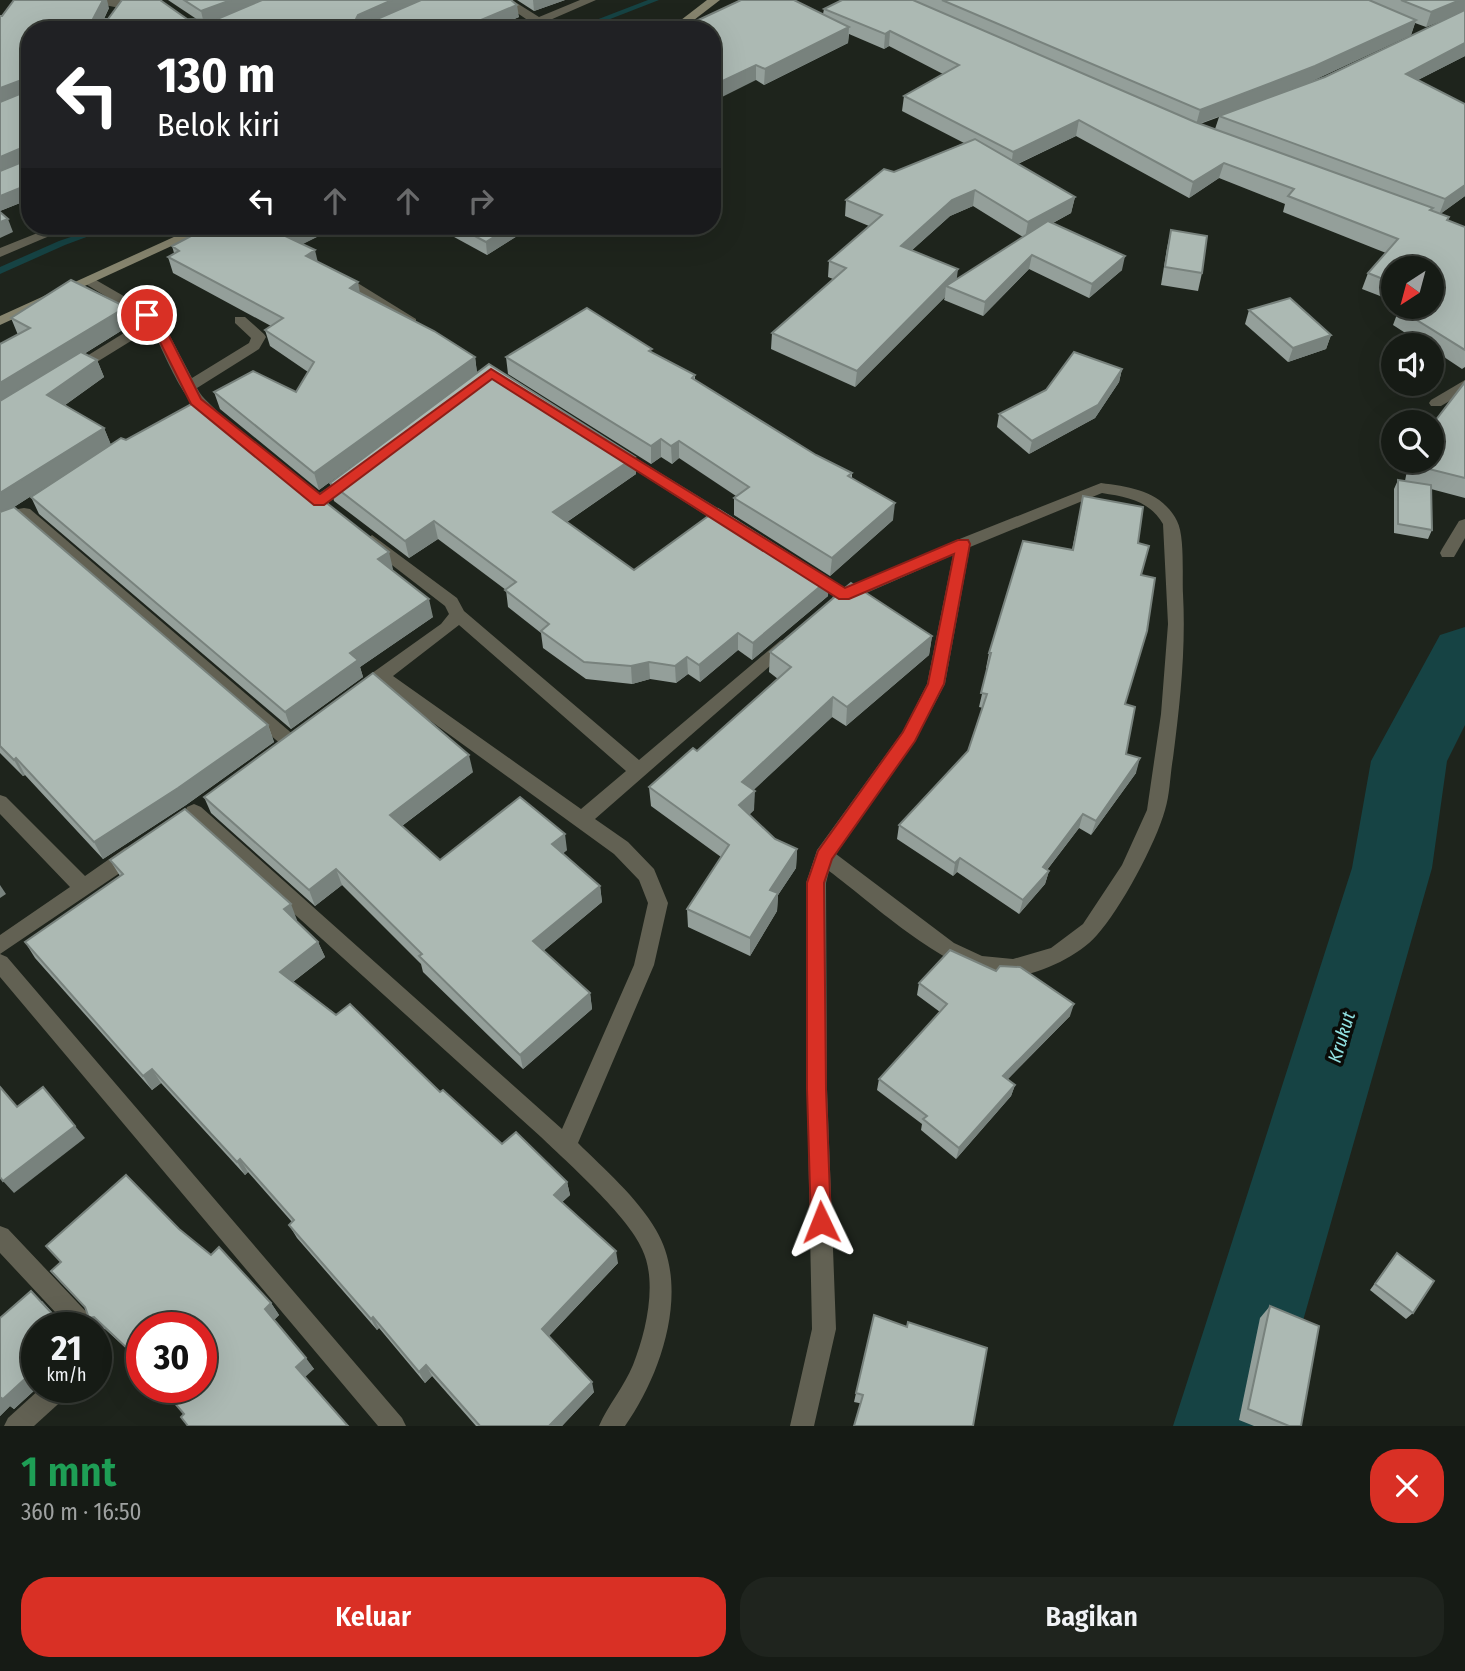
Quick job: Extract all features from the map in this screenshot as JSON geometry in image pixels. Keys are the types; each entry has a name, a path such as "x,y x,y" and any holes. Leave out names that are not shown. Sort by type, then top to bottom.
{"main road":[{"path":"685,21 714,0"},
{"path":"0,321 188,235"}],"street":[{"path":"99,0 118,9 158,1"},
{"path":"504,0 537,21 590,0"},
{"path":"0,253 44,235"},
{"path":"343,278 423,329"},
{"path":"89,280 155,320 190,399 227,426"},
{"path":"66,375 155,320"},
{"path":"190,399 254,346 258,337 240,320"},
{"path":"1436,403 1465,385"},
{"path":"609,447 750,536"},
{"path":"320,501 362,469"},
{"path":"824,612 838,591 1101,488 1131,492 1150,501 1169,516 1175,562 1177,624 1170,714 1156,810 1135,857 1090,930 1057,956 1013,968 980,965 947,949 824,856"},
{"path":"24,513 289,741"},
{"path":"1447,553 1465,525"},
{"path":"363,535 452,602 458,615 639,771"},
{"path":"802,1426 824,1329 817,1089 816,883 824,856 909,736 936,684 963,544"},
{"path":"360,690 447,628 458,615"},
{"path":"581,820 803,630"},
{"path":"381,676 621,848 647,876 658,903 644,965 566,1145"},
{"path":"0,802 82,886"},
{"path":"194,812 566,1145 645,1231 655,1252 659,1286 654,1336 638,1384 611,1426"},
{"path":"0,946 82,886 149,842"},
{"path":"0,963 394,1426"},
{"path":"0,1237 71,1312"},
{"path":"16,1426 42,1403"}],"building":[{"path":"14,0 103,0 93,19 108,19 122,0 160,0 187,19 215,20 262,0 392,0 358,15 356,19 375,20 421,0 511,0 517,5 479,21 21,21 21,80 0,88 2,16"},
{"path":"184,0 231,0 201,11"},
{"path":"741,0 794,0 849,27 765,69 756,65 721,82 721,21 696,21"},
{"path":"842,0 913,0 1195,122 1433,208 1430,210 1465,227 1465,350 1444,337 1444,333 1438,333 1415,319 1444,319 1444,256 1383,256 1398,239 1288,196 1294,189 1224,163 1193,182 1079,120 1013,152 904,96 959,65 890,31 885,34 824,9"},
{"path":"942,0 1369,0 1416,20 1315,66 1200,110"},
{"path":"1401,0 1460,0 1431,12"},
{"path":"1465,10 1465,43 1406,74 1465,104 1465,185 1445,199 1219,116 1325,77"},
{"path":"21,93 21,148 0,157 0,102"},
{"path":"975,139 1075,197 1028,222 975,190 952,200 901,246 958,269 857,371 772,333 846,268 829,261 882,215 846,200 884,169 894,172"},
{"path":"21,162 21,188 0,196 0,171"},
{"path":"0,212 8,219 0,222"},
{"path":"1048,221 1125,256 1092,284 1032,255 985,302 946,286"},
{"path":"1171,230 1207,236 1202,273 1165,267"},
{"path":"193,235 283,235 315,250 306,256 358,282 350,288 434,331 475,357 314,473 214,392 253,371 296,392 314,362 265,330 283,318 168,257 179,251 172,246"},
{"path":"473,235 497,235 486,242"},
{"path":"1381,258 1381,278 1368,273"},
{"path":"71,280 126,307 0,383 0,344 30,328 11,318"},
{"path":"1290,298 1331,335 1293,348 1249,310"},
{"path":"587,308 652,349 649,351 695,375 692,378 816,455 852,473 848,476 895,503 832,558 734,498 749,487 679,441 671,446 661,439 651,446 506,357"},
{"path":"81,352 97,360 47,395 104,428 0,493 0,401"},
{"path":"1074,352 1122,369 1098,405 1032,441 999,414 1046,390"},
{"path":"489,364 635,457 553,512 634,570 718,509 829,579 753,643 738,633 699,665 687,657 675,666 649,662 631,666 584,662 541,631 549,624 505,590 516,582 434,521 405,541 330,483"},
{"path":"1465,382 1465,478 1444,473 1444,410"},
{"path":"197,401 389,552 378,559 429,599 350,653 358,660 285,712 31,497 121,438 126,440"},
{"path":"1398,480 1431,485 1432,530 1398,524"},
{"path":"1083,496 1143,507 1138,543 1149,546 1141,575 1155,578 1147,631 1125,704 1135,707 1126,754 1140,758 1096,821 1083,814 1043,867 1049,871 1023,900 960,858 955,863 899,825 968,751 987,694 981,693 989,653 1023,541 1073,550"},
{"path":"14,507 268,725 94,842 16,758 14,760 0,746 0,512"},
{"path":"851,583 932,636 847,707 833,697 742,782 755,791 739,805 775,839 797,849 770,890 778,893 750,938 687,909 729,845 649,787 693,748 697,751 791,667 770,652"},
{"path":"373,673 469,755 390,815 440,860 520,797 565,834 552,844 600,886 533,941 590,993 520,1055 419,956 422,954 336,869 309,890 204,797"},
{"path":"185,809 291,904 284,909 318,942 280,972 336,1015 350,1004 440,1092 443,1090 502,1144 516,1132 567,1182 554,1195 616,1251 542,1329 592,1382 549,1426 480,1426 426,1365 419,1372 289,1225 294,1220 240,1159 237,1162 152,1069 143,1076 25,942 123,874 110,860"},
{"path":"950,950 996,971 1000,966 1020,967 1074,1004 1003,1076 1015,1085 959,1148 923,1119 927,1116 879,1079 947,1004 919,983"},
{"path":"0,1087 17,1107 43,1087 75,1126 3,1181 0,1177"},
{"path":"126,1175 179,1229 211,1255 219,1247 271,1303 265,1309 306,1358 296,1367 348,1426 188,1426 181,1417 184,1414 175,1403 217,1403 217,1312 126,1312 126,1347 112,1334 112,1312 87,1312 51,1271 61,1262 46,1246"},
{"path":"1397,1253 1434,1281 1413,1313 1375,1284"},
{"path":"31,1291 51,1312 21,1312 21,1382 3,1399 0,1397 0,1318"},
{"path":"1270,1306 1319,1326 1301,1426 1289,1426 1248,1409"},
{"path":"874,1315 907,1327 908,1322 987,1348 973,1426 854,1426 863,1395 856,1393"}],"waterway":[{"path":"598,21 655,0"},
{"path":"0,271 85,235"},
{"name":"Krukut","path":"1223,1426 1392,868 1409,761 1465,654"}],"route":[{"path":"147,315 155,320 196,401 319,501 491,373 844,595 963,544 936,684 909,736 824,856 816,883 821,1222"}]}
